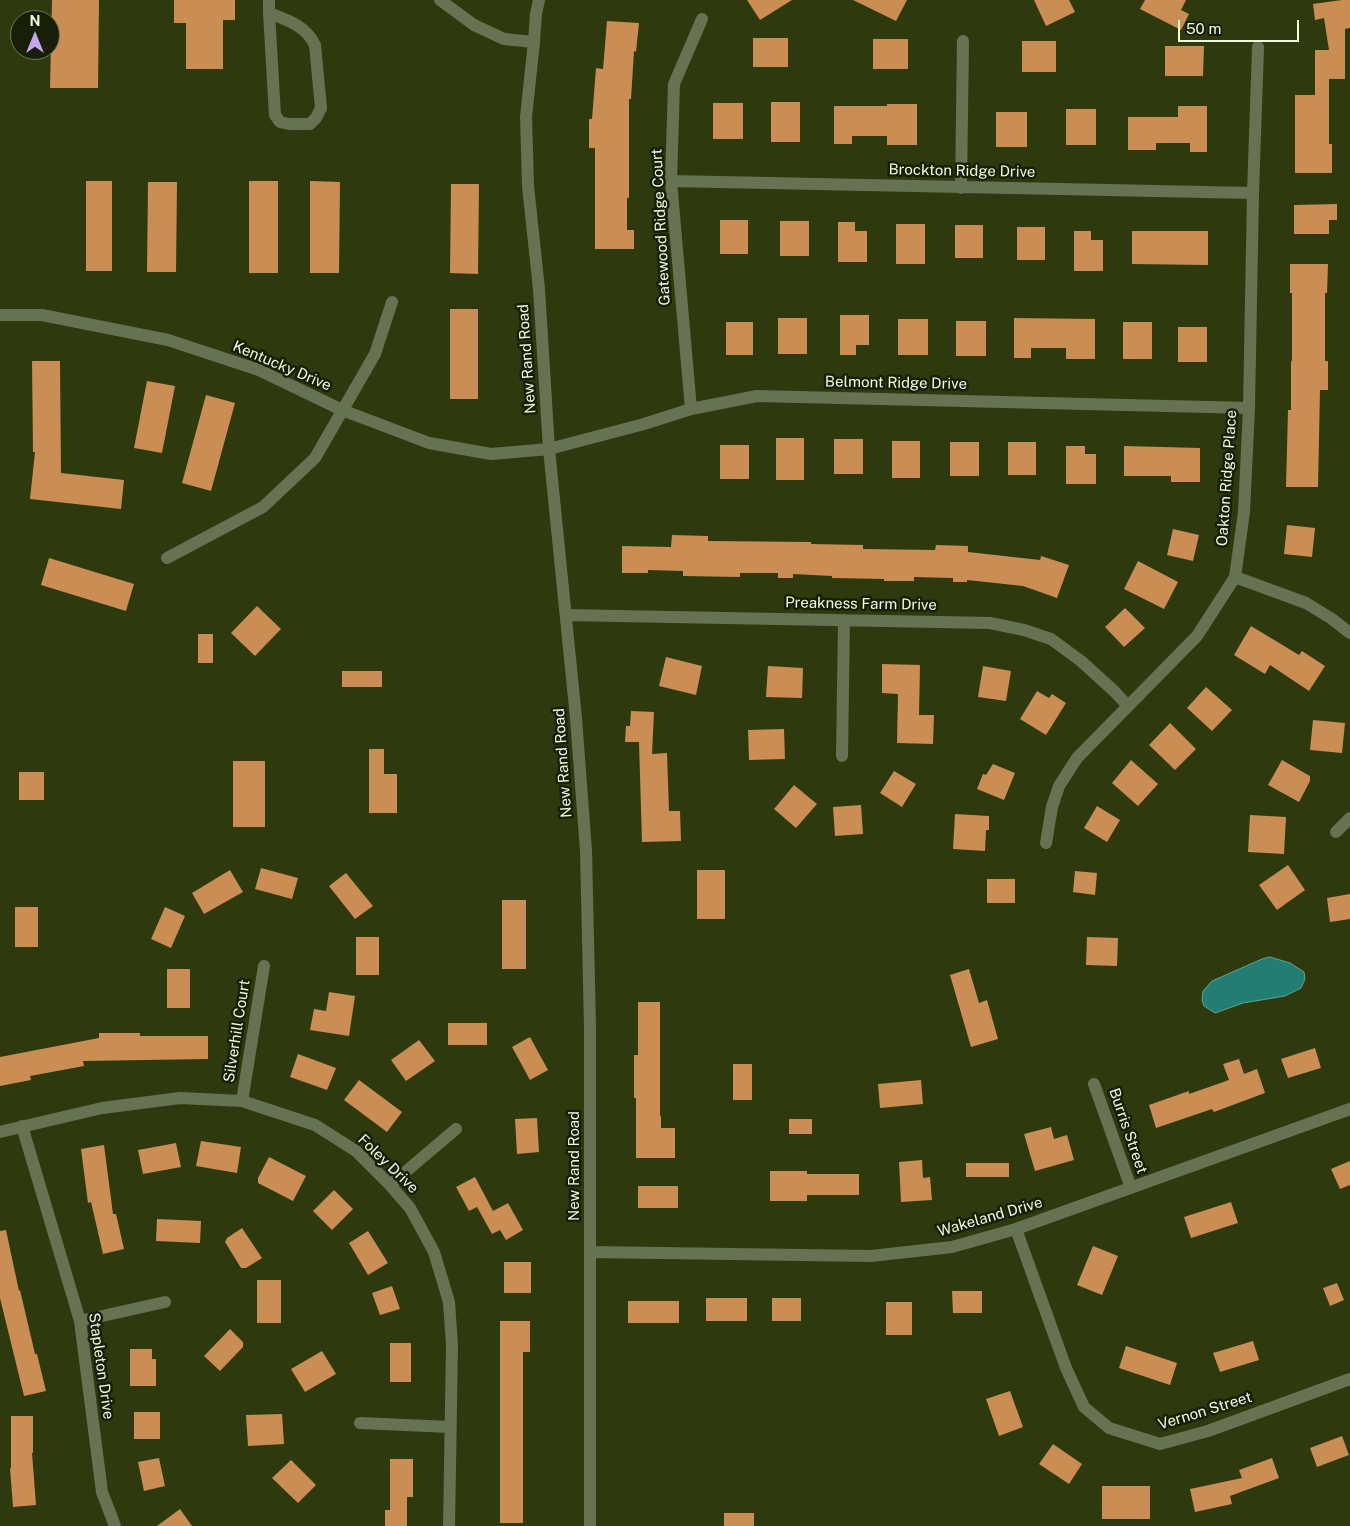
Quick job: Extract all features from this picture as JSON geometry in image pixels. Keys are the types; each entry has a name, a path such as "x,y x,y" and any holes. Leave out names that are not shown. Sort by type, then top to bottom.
{"street":[{"path":"440,0 474,25 504,39 534,42"},
{"name":"New Rand Road","path":"539,0 526,117 528,186 539,289 549,449 576,718 586,851 590,1027 590,1526"},
{"path":"269,6 298,24 310,36 315,45 321,108 316,118 310,124 280,122 275,115 269,6"},
{"name":"Gatewood Ridge Court","path":"691,409 671,181 674,84 702,19"},
{"path":"961,188 963,41"},
{"name":"Oakton Ridge Place","path":"1046,843 1052,807 1059,786 1078,758 1197,636 1235,577 1244,512 1249,408 1258,47"},
{"name":"Brockton Ridge Drive","path":"671,181 1253,193"},
{"path":"167,558 263,507 315,458 375,354 392,302"},
{"name":"Kentucky Drive","path":"0,315 42,315 168,340 259,370 342,410 429,443 491,454 549,449"},
{"name":"Belmont Ridge Drive","path":"549,449 644,424 691,409 757,396 1249,408"},
{"path":"1235,577 1306,603 1350,633"},
{"name":"Preakness Farm Drive","path":"566,614 990,623 1024,630 1051,639 1087,667 1128,706"},
{"path":"842,756 844,620"},
{"path":"1336,832 1350,818"},
{"name":"Silverhill Court","path":"242,1101 264,966"},
{"name":"Burris Street","path":"1094,1084 1131,1188"},
{"name":"Foley Drive","path":"0,1132 102,1108 180,1098 242,1101 315,1125 356,1151 410,1208 434,1252 449,1302 452,1345 449,1526"},
{"name":"Wakeland Drive","path":"590,1252 871,1256 952,1247 1016,1229 1350,1110"},
{"name":"Stapleton Drive","path":"22,1126 80,1322 102,1492 115,1526"},
{"path":"390,1185 456,1130"},
{"name":"Vernon Street","path":"1016,1229 1076,1392 1084,1407 1109,1428 1160,1444 1208,1431 1350,1379"},
{"path":"80,1322 165,1302"},
{"path":"360,1423 450,1427"}],"water":[{"path":"1270,957 1290,963 1304,972 1305,979 1301,988 1285,996 1243,1003 1215,1013 1204,1006 1202,1000 1203,991 1212,981"}],"building":[{"path":"52,0 99,0 98,88 50,88 51,60 60,60 60,10 52,10"},
{"path":"174,0 235,0 235,20 223,20 223,69 186,69 186,23 174,23"},
{"path":"747,0 792,0 760,20"},
{"path":"853,0 907,0 896,21"},
{"path":"1034,0 1069,0 1075,12 1046,26"},
{"path":"1145,0 1186,0 1181,10 1189,14 1181,30 1140,9"},
{"path":"1350,0 1350,28 1345,29 1345,79 1329,79 1329,144 1332,144 1332,173 1295,173 1295,95 1315,95 1315,50 1329,50 1324,18 1315,20 1313,4"},
{"path":"607,21 639,23 636,52 634,51 631,99 629,99 629,198 627,198 627,230 634,230 634,249 595,249 595,148 589,148 589,119 592,119 596,68 603,69"},
{"path":"753,38 788,38 788,67 753,67"},
{"path":"873,39 908,39 908,69 873,69"},
{"path":"1022,41 1056,41 1056,72 1022,72"},
{"path":"1165,46 1204,46 1203,76 1165,76"},
{"path":"771,102 800,102 800,142 771,142"},
{"path":"713,103 743,103 743,139 713,139"},
{"path":"887,104 917,104 917,145 887,145 887,136 852,136 852,144 834,144 834,106 887,106"},
{"path":"1178,106 1207,106 1207,152 1190,152 1190,143 1156,143 1156,150 1128,150 1128,117 1178,117"},
{"path":"1066,109 1096,109 1096,145 1066,145"},
{"path":"996,112 1027,112 1027,147 996,147"},
{"path":"86,181 112,181 112,271 86,271"},
{"path":"249,181 278,181 278,273 249,273"},
{"path":"310,181 340,182 339,273 310,273"},
{"path":"148,182 177,182 176,272 147,272"},
{"path":"451,184 479,184 478,274 450,273"},
{"path":"1337,204 1337,220 1329,220 1329,234 1294,234 1294,205"},
{"path":"720,220 748,220 748,254 720,254"},
{"path":"780,221 809,221 809,256 780,256"},
{"path":"838,222 855,222 855,231 867,231 867,262 838,262"},
{"path":"896,224 925,224 925,264 896,264"},
{"path":"955,225 983,225 983,258 955,258"},
{"path":"1017,227 1045,227 1045,260 1017,260"},
{"path":"1074,231 1091,231 1091,240 1103,240 1103,271 1074,271"},
{"path":"1132,231 1208,231 1208,265 1132,264"},
{"path":"1290,264 1328,264 1327,293 1325,293 1325,361 1328,361 1328,390 1320,390 1318,487 1286,487 1288,410 1291,410 1292,361"},
{"path":"450,309 478,309 478,399 450,399"},
{"path":"840,315 869,315 869,345 856,345 856,355 840,355"},
{"path":"778,318 807,318 807,354 778,354"},
{"path":"1014,318 1095,319 1095,359 1066,359 1066,348 1031,348 1031,358 1014,358"},
{"path":"898,319 928,319 928,355 898,355"},
{"path":"956,321 986,321 986,356 956,356"},
{"path":"726,322 753,322 753,355 726,355"},
{"path":"1123,322 1152,322 1152,359 1123,359"},
{"path":"1178,327 1207,327 1207,362 1178,362"},
{"path":"32,361 60,361 61,473 124,480 121,509 30,499 35,452 33,452"},
{"path":"147,381 175,386 162,453 134,448"},
{"path":"206,395 235,403 211,491 182,483"},
{"path":"776,438 804,438 804,480 776,480"},
{"path":"834,439 863,439 863,474 834,474"},
{"path":"892,441 920,441 920,478 892,478"},
{"path":"950,442 979,442 979,476 950,476"},
{"path":"1008,442 1036,442 1036,475 1008,475"},
{"path":"720,445 749,445 749,479 720,479"},
{"path":"1066,446 1085,446 1085,454 1096,454 1096,484 1066,484"},
{"path":"1124,446 1200,448 1200,482 1171,482 1171,476 1124,476"},
{"path":"1287,525 1315,528 1312,557 1284,554"},
{"path":"1173,529 1199,535 1193,561 1167,555"},
{"path":"672,535 708,536 708,541 811,542 811,544 863,545 863,549 935,550 936,545 968,546 968,552 1040,560 1041,556 1069,565 1057,598 1023,586 967,580 967,582 953,582 953,578 914,577 914,581 884,581 884,579 832,578 832,576 793,574 793,578 778,578 778,573 740,573 740,577 683,576 683,571 648,570 648,573 622,573 622,546 671,547"},
{"path":"49,558 134,584 126,611 41,585"},
{"path":"1138,561 1178,582 1164,609 1124,589"},
{"path":"257,606 281,629 255,656 231,633"},
{"path":"1125,608 1145,628 1124,647 1105,627"},
{"path":"1251,626 1299,655 1302,651 1325,666 1309,691 1270,665 1265,674 1234,655"},
{"path":"198,634 213,634 213,663 198,663"},
{"path":"666,657 702,666 696,695 659,686"},
{"path":"882,664 920,665 919,715 934,715 933,744 897,743 898,694 882,693"},
{"path":"768,666 803,668 802,698 766,697"},
{"path":"983,666 1011,671 1006,701 978,697"},
{"path":"342,671 382,671 382,687 342,687"},
{"path":"1206,687 1232,710 1212,731 1187,708"},
{"path":"1037,691 1049,698 1052,694 1066,703 1046,735 1020,719"},
{"path":"631,711 654,712 652,754 667,753 669,811 680,811 681,841 642,842 639,742 625,742 626,726 630,726"},
{"path":"1313,720 1345,723 1342,753 1310,750"},
{"path":"1170,723 1196,749 1175,770 1149,745"},
{"path":"784,729 785,759 749,760 748,730"},
{"path":"369,749 384,749 384,774 397,774 397,813 369,813"},
{"path":"1131,760 1158,784 1138,806 1112,783"},
{"path":"1282,760 1310,776 1310,781 1299,802 1268,785"},
{"path":"233,761 265,761 265,827 233,827"},
{"path":"993,764 1015,773 1004,800 977,789 983,774 986,775"},
{"path":"894,771 916,784 902,807 880,793"},
{"path":"19,772 44,772 44,800 19,800"},
{"path":"794,785 817,804 796,828 774,809"},
{"path":"861,805 863,834 835,836 833,807"},
{"path":"1097,806 1120,820 1107,842 1084,828"},
{"path":"955,814 989,816 989,830 986,830 985,851 953,849"},
{"path":"1250,815 1286,817 1284,854 1248,852"},
{"path":"1288,865 1305,890 1277,910 1259,885"},
{"path":"261,868 298,878 292,899 255,889"},
{"path":"230,870 243,892 204,914 192,893"},
{"path":"697,870 725,870 725,919 697,919"},
{"path":"1075,871 1097,873 1095,895 1073,892"},
{"path":"346,873 373,906 355,919 329,886"},
{"path":"987,879 1015,879 1015,903 987,903"},
{"path":"1350,894 1350,919 1330,922 1327,898"},
{"path":"502,900 526,900 526,969 502,969"},
{"path":"15,907 38,907 38,947 15,947"},
{"path":"165,907 185,916 171,948 151,939"},
{"path":"356,937 379,937 379,975 356,975"},
{"path":"1087,937 1118,938 1117,966 1086,965"},
{"path":"167,969 190,969 190,1008 167,1008"},
{"path":"969,969 979,1003 987,1000 998,1039 971,1047 950,975"},
{"path":"329,992 355,996 349,1036 310,1030 314,1009 326,1011"},
{"path":"638,1002 660,1002 661,1128 675,1128 675,1158 636,1158 634,1055 638,1055"},
{"path":"448,1023 487,1023 487,1045 448,1045"},
{"path":"99,1033 140,1033 140,1036 208,1036 208,1059 83,1061 84,1066 30,1076 31,1080 0,1086 0,1057 99,1038"},
{"path":"530,1037 548,1070 530,1080 512,1047"},
{"path":"419,1040 435,1061 406,1081 391,1060"},
{"path":"1315,1048 1321,1068 1288,1078 1281,1059"},
{"path":"298,1054 336,1068 327,1090 290,1077"},
{"path":"1239,1059 1244,1074 1257,1069 1265,1093 1214,1112 1212,1109 1156,1128 1149,1105 1229,1080 1223,1064"},
{"path":"733,1064 752,1064 752,1100 733,1100"},
{"path":"359,1080 402,1112 387,1132 344,1100"},
{"path":"921,1080 923,1104 880,1108 878,1084"},
{"path":"537,1118 539,1152 517,1154 515,1119"},
{"path":"789,1119 812,1119 812,1134 789,1134"},
{"path":"1051,1127 1054,1139 1067,1135 1074,1160 1035,1171 1024,1134"},
{"path":"201,1141 241,1147 237,1173 196,1166"},
{"path":"176,1143 181,1167 143,1174 138,1150"},
{"path":"104,1145 113,1214 116,1214 124,1249 103,1254 91,1202 88,1203 81,1149"},
{"path":"269,1157 306,1176 293,1201 258,1183 258,1178"},
{"path":"922,1160 923,1178 930,1177 932,1200 901,1202 899,1162"},
{"path":"1350,1161 1350,1185 1340,1189 1331,1169"},
{"path":"966,1163 1009,1163 1009,1177 966,1177"},
{"path":"770,1171 807,1171 807,1174 859,1174 859,1195 807,1195 807,1201 770,1201"},
{"path":"475,1177 493,1211 508,1203 523,1230 506,1240 500,1230 492,1234 477,1207 469,1211 456,1187"},
{"path":"638,1186 678,1186 678,1208 638,1208"},
{"path":"334,1190 353,1209 332,1230 313,1211"},
{"path":"1231,1202 1238,1223 1191,1238 1184,1217"},
{"path":"157,1219 201,1221 200,1243 156,1241"},
{"path":"242,1228 262,1258 246,1268 241,1268 225,1242 227,1238"},
{"path":"6,1230 19,1291 46,1391 24,1396 0,1298 0,1231"},
{"path":"368,1231 388,1263 368,1275 349,1243"},
{"path":"1093,1246 1118,1256 1102,1295 1077,1285"},
{"path":"504,1262 531,1262 531,1293 504,1293"},
{"path":"257,1280 281,1280 281,1323 257,1323"},
{"path":"1337,1283 1344,1300 1330,1306 1323,1288"},
{"path":"392,1286 400,1309 380,1315 372,1293"},
{"path":"952,1291 982,1291 982,1313 953,1313"},
{"path":"706,1298 747,1298 747,1321 706,1321"},
{"path":"772,1298 801,1298 801,1321 772,1321"},
{"path":"628,1301 679,1301 679,1323 628,1323"},
{"path":"886,1302 912,1302 912,1335 886,1335"},
{"path":"500,1321 530,1321 530,1352 523,1352 523,1523 500,1523"},
{"path":"230,1329 243,1342 243,1347 220,1371 204,1356"},
{"path":"1253,1341 1259,1360 1220,1372 1213,1353"},
{"path":"390,1343 411,1343 411,1382 390,1382"},
{"path":"1126,1346 1177,1363 1170,1385 1119,1368"},
{"path":"130,1349 152,1349 152,1359 156,1359 156,1386 130,1386"},
{"path":"322,1351 336,1374 305,1392 291,1369"},
{"path":"1010,1391 1023,1427 999,1436 986,1399"},
{"path":"134,1412 160,1412 160,1439 134,1439"},
{"path":"282,1414 284,1444 248,1446 246,1415"},
{"path":"11,1416 33,1416 32,1453 36,1505 13,1507 10,1468"},
{"path":"1342,1436 1349,1455 1317,1467 1310,1448"},
{"path":"1053,1444 1082,1464 1069,1484 1039,1464"},
{"path":"159,1458 165,1486 144,1491 138,1462"},
{"path":"1272,1458 1279,1478 1230,1496 1232,1504 1195,1512 1190,1489 1242,1478 1239,1470"},
{"path":"390,1459 413,1459 413,1497 407,1497 407,1526 385,1526 385,1510 390,1510"},
{"path":"291,1460 316,1485 298,1503 272,1478"},
{"path":"1102,1486 1150,1486 1150,1519 1102,1519"},
{"path":"180,1509 192,1526 157,1526"},
{"path":"724,1513 754,1513 754,1526 724,1526"}]}
